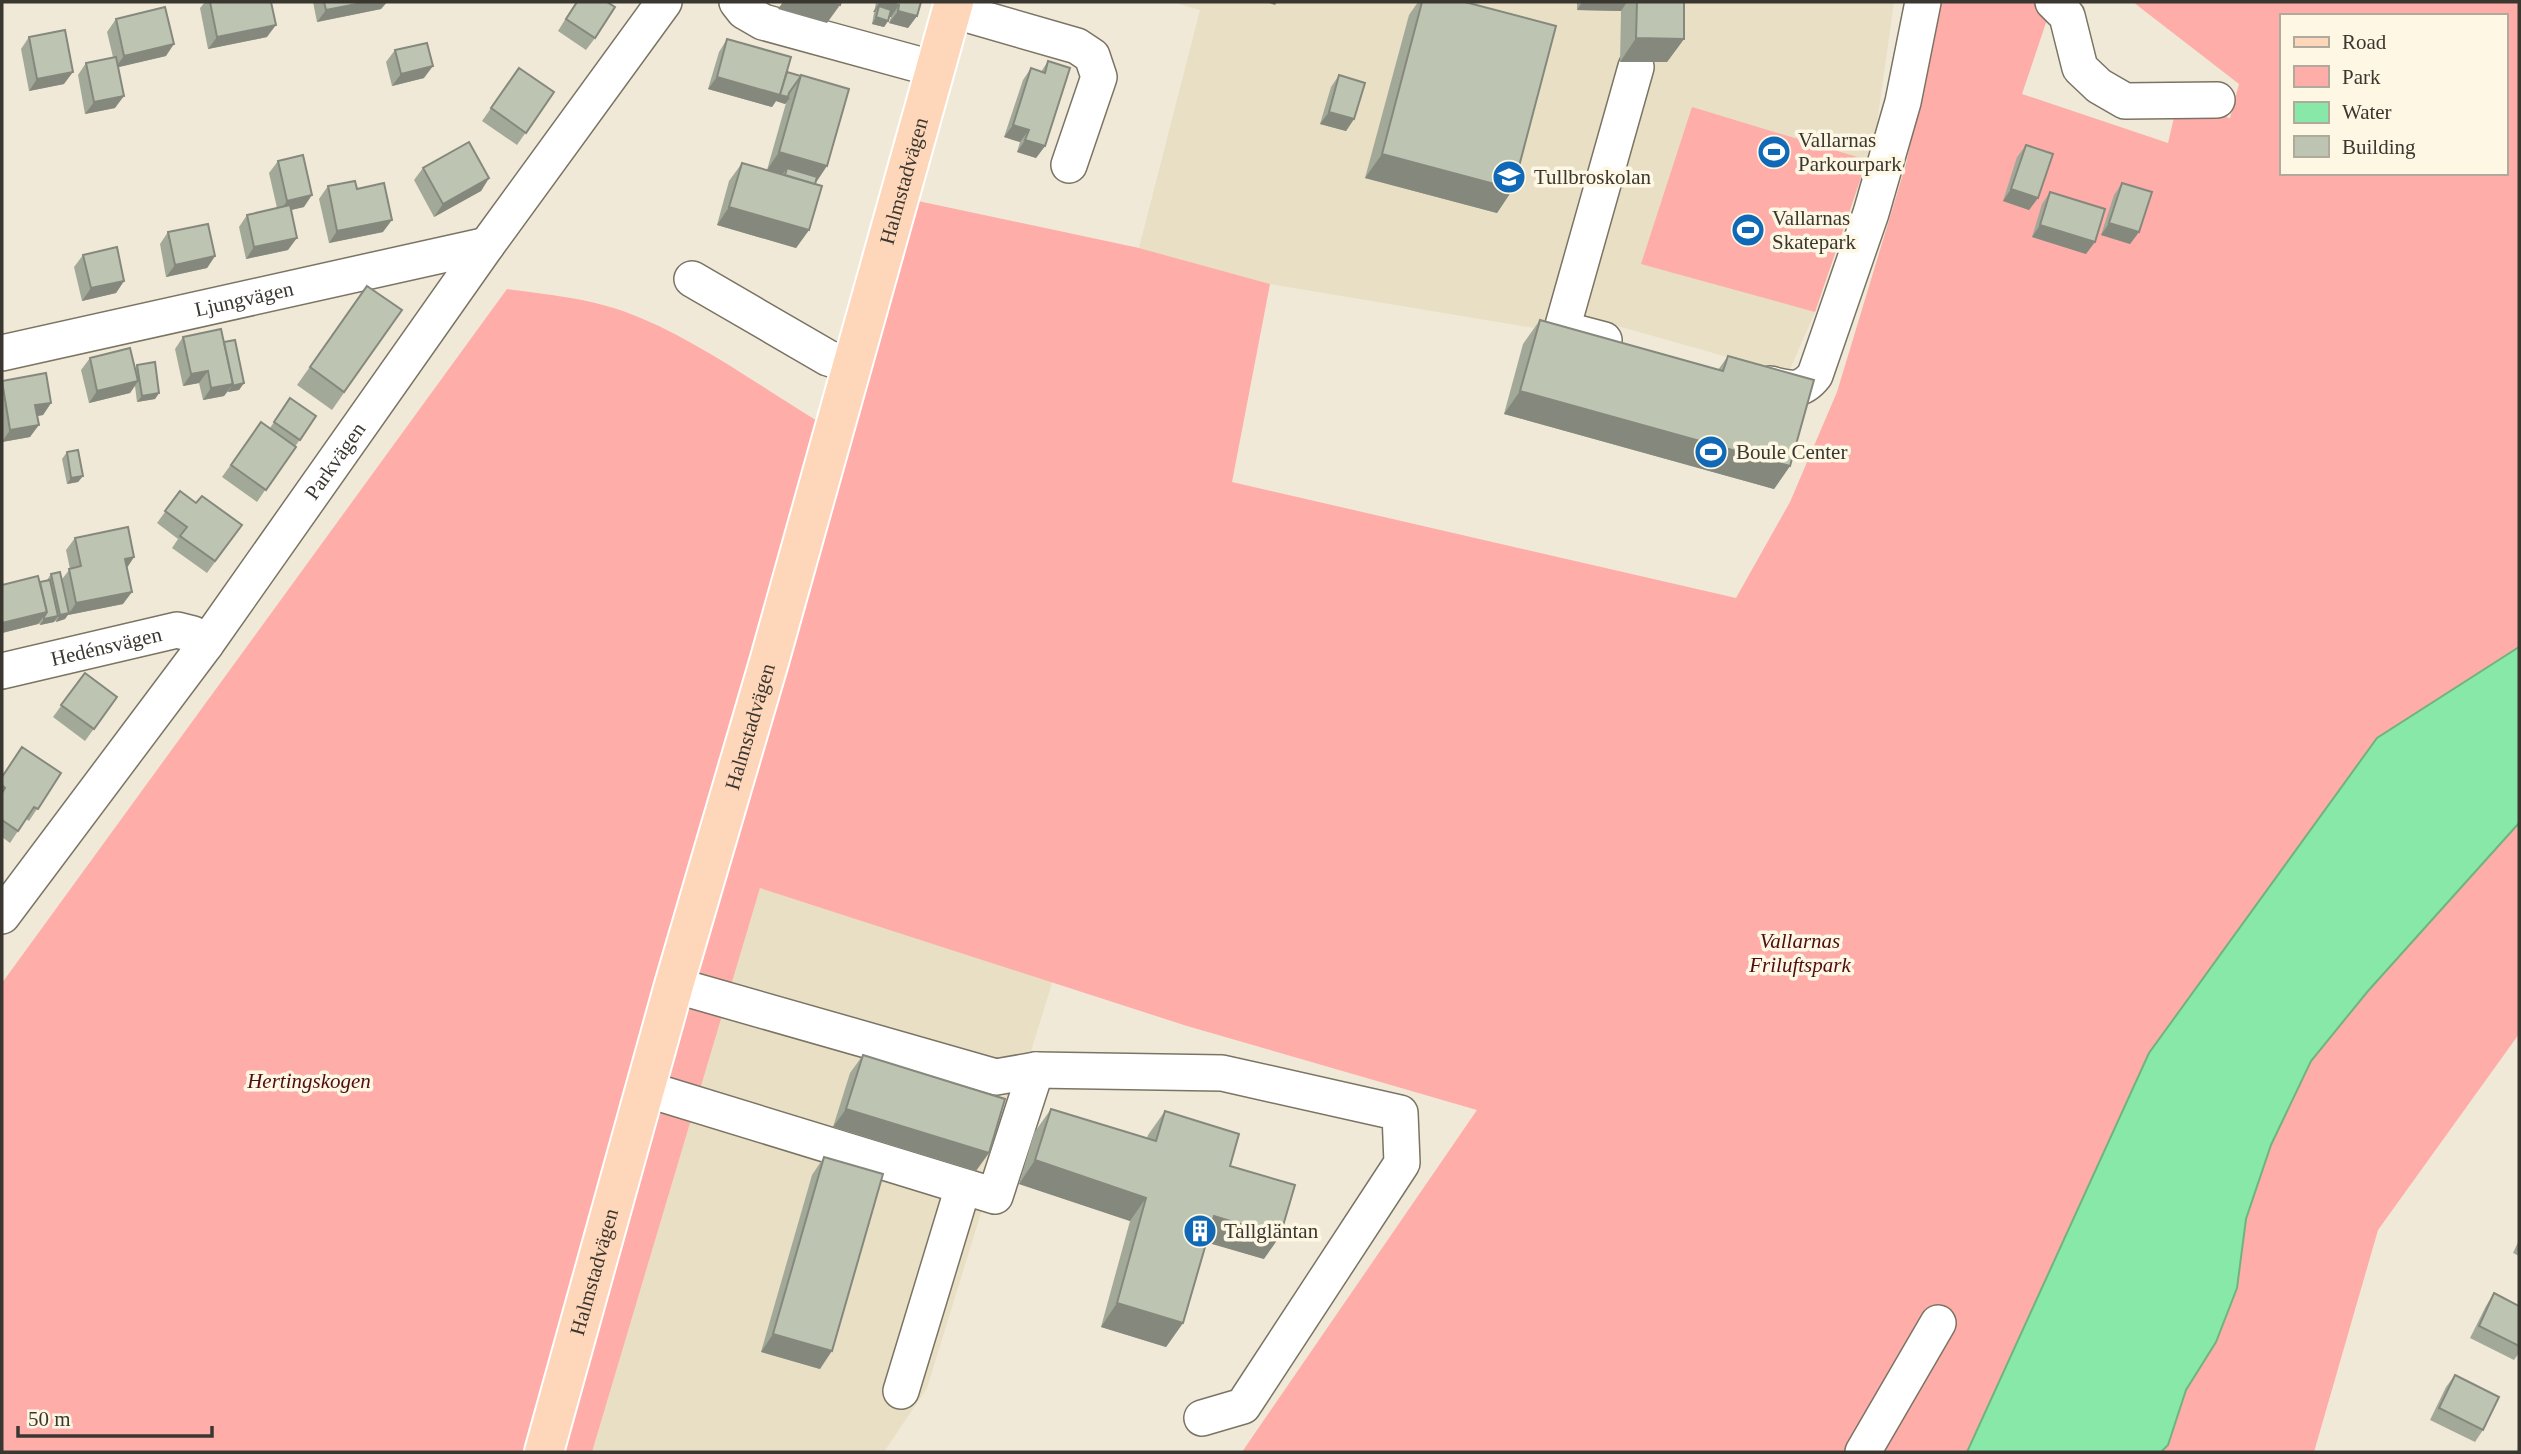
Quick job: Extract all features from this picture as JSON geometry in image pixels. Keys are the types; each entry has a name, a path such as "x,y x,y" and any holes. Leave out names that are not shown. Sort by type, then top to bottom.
{"main road":[{"name":"Halmstadvägen","path":"544,1452 953,6"}],"street":[{"name":"Parkvägen","path":"2,916 206,644 487,245 663,2"},
{"path":"737,2 744,11 763,22 935,69"},
{"path":"1742,377 1794,390 1806,386 1815,375 1871,213 1903,102 1923,2"},
{"path":"2053,2 2067,16 2080,68 2099,86 2125,101 2217,100"},
{"path":"953,6 1077,46 1092,56 1099,77 1069,165"},
{"path":"1636,67 1562,328 1639,349"},
{"name":"Ljungvägen","path":"2,353 487,245"},
{"path":"692,279 828,358 853,366"},
{"name":"Hedénsvägen","path":"2,671 177,631 193,634 206,644"},
{"path":"674,985 996,1077 1036,1070 1222,1073 1400,1113 1402,1163 1243,1406 1202,1418"},
{"path":"646,1088 995,1196 1036,1070"},
{"path":"901,1391 963,1187"},
{"path":"1863,1452 1938,1323"}],"shaded area":[{"name":"Tullbroskolan","path":"1172,2 1894,2 1875,138 1815,312 1788,374 1614,325 1557,315 1552,331 1270,284 1139,248 1200,10"},
{"path":"760,888 1053,980 927,1388 884,1452 592,1452"}],"green space":[{"name":"Vallarnas Friluftspark","path":"1940,2 2053,2 2022,94 2168,143 2177,105 2230,118 2239,84 2133,2 2519,2 2519,647 2377,739 2019,1338 1967,1452 1242,1452 1477,1110 1187,1026 760,888 592,1452 2,1452 2,983 507,289 595,303 649,321 699,347 819,422 885,194 1139,248 1270,284 1232,482 1736,598 1790,502 1837,392 1906,164"},
{"name":"Vallarnas Skatepark","path":"1692,107 1867,160 1815,312 1641,264"},
{"path":"2519,823 2519,1034 2378,1230 2314,1452 2161,1452 2168,1445 2186,1390 2216,1342 2237,1288 2246,1219 2271,1146 2311,1061 2368,991"}],"water":[{"path":"2519,647 2519,823 2368,991 2311,1061 2271,1145 2246,1219 2237,1288 2216,1342 2186,1390 2168,1445 2161,1452 1967,1452 2149,1053 2377,738"}],"building":[{"path":"210,2 271,2 276,25 217,37"},
{"path":"324,2 367,2 326,10"},
{"path":"577,2 607,2 615,7 595,38 566,19"},
{"path":"888,2 921,2 917,16 898,11 899,5"},
{"path":"1422,2 1465,2 1556,26 1513,189 1382,154"},
{"path":"1637,2 1684,2 1684,39 1636,38"},
{"path":"879,6 891,10 888,21 876,17"},
{"path":"165,7 174,44 124,56 116,19"},
{"path":"65,30 73,72 37,79 29,37"},
{"path":"727,39 791,57 780,95 717,77"},
{"path":"427,43 433,66 401,74 395,50"},
{"path":"116,57 124,96 94,102 86,63"},
{"path":"1048,61 1070,68 1045,146 1025,140 1029,130 1013,125 1031,68 1045,73"},
{"path":"519,68 554,92 526,133 491,108"},
{"path":"787,72 801,76 788,97 780,95"},
{"path":"801,75 849,89 827,166 779,152"},
{"path":"1339,75 1365,83 1354,119 1329,112"},
{"path":"469,142 489,178 443,204 423,168"},
{"path":"2026,145 2053,154 2038,198 2011,189"},
{"path":"303,155 312,195 287,201 278,161"},
{"path":"742,163 822,186 809,230 729,207"},
{"path":"787,168 817,177 815,184 785,175"},
{"path":"355,181 357,189 384,183 392,220 337,231 328,186"},
{"path":"2122,183 2152,192 2139,232 2109,223"},
{"path":"2050,192 2105,209 2095,242 2040,225"},
{"path":"290,205 297,238 254,247 247,215"},
{"path":"208,224 215,256 175,265 168,232"},
{"path":"117,247 124,281 91,288 83,255"},
{"path":"367,286 402,310 344,392 310,367"},
{"name":"Boule Center","path":"1540,320 1723,371 1728,356 1814,380 1790,466 1520,391"},
{"path":"221,329 233,384 211,388 208,371 191,374 183,337"},
{"path":"235,340 244,383 232,386 224,342"},
{"path":"130,348 138,381 97,391 90,358"},
{"path":"155,362 159,393 142,396 137,365"},
{"path":"46,373 51,403 35,405 39,425 10,430 2,381"},
{"path":"290,398 316,416 300,440 274,422"},
{"path":"261,422 296,447 266,490 231,465"},
{"path":"78,450 83,476 71,478 67,452"},
{"path":"180,491 196,503 202,496 242,525 215,561 180,536 187,527 165,511"},
{"path":"128,527 134,557 125,559 132,592 76,603 69,569 81,566 75,538"},
{"path":"60,572 69,613 60,615 51,574"},
{"path":"38,576 47,612 2,623 2,585"},
{"path":"50,580 58,616 44,619 47,612 40,582"},
{"path":"85,673 117,697 94,729 61,705"},
{"path":"22,747 61,773 38,809 34,807 18,831 2,820 2,793 5,788 2,785 2,777"},
{"path":"863,1055 1005,1099 989,1153 846,1109"},
{"name":"Tallgläntan","path":"1051,1109 1156,1141 1165,1111 1239,1134 1230,1166 1295,1185 1280,1236 1214,1216 1183,1323 1117,1303 1146,1198 1035,1160"},
{"path":"824,1157 883,1174 832,1351 773,1334"},
{"path":"2494,1293 2519,1306 2519,1346 2479,1326"},
{"path":"2455,1375 2499,1397 2483,1430 2439,1408"}],"place":[{"name":"Vallarnas Parkourpark","path":"1774,152"},
{"name":"Tullbroskolan","path":"1509,177"},
{"name":"Vallarnas Skatepark","path":"1748,230"},
{"name":"Boule Center","path":"1711,452"},
{"name":"Tallgläntan","path":"1200,1231"}],"park label":[{"name":"Hertingskogen","path":"309,1081"}]}
